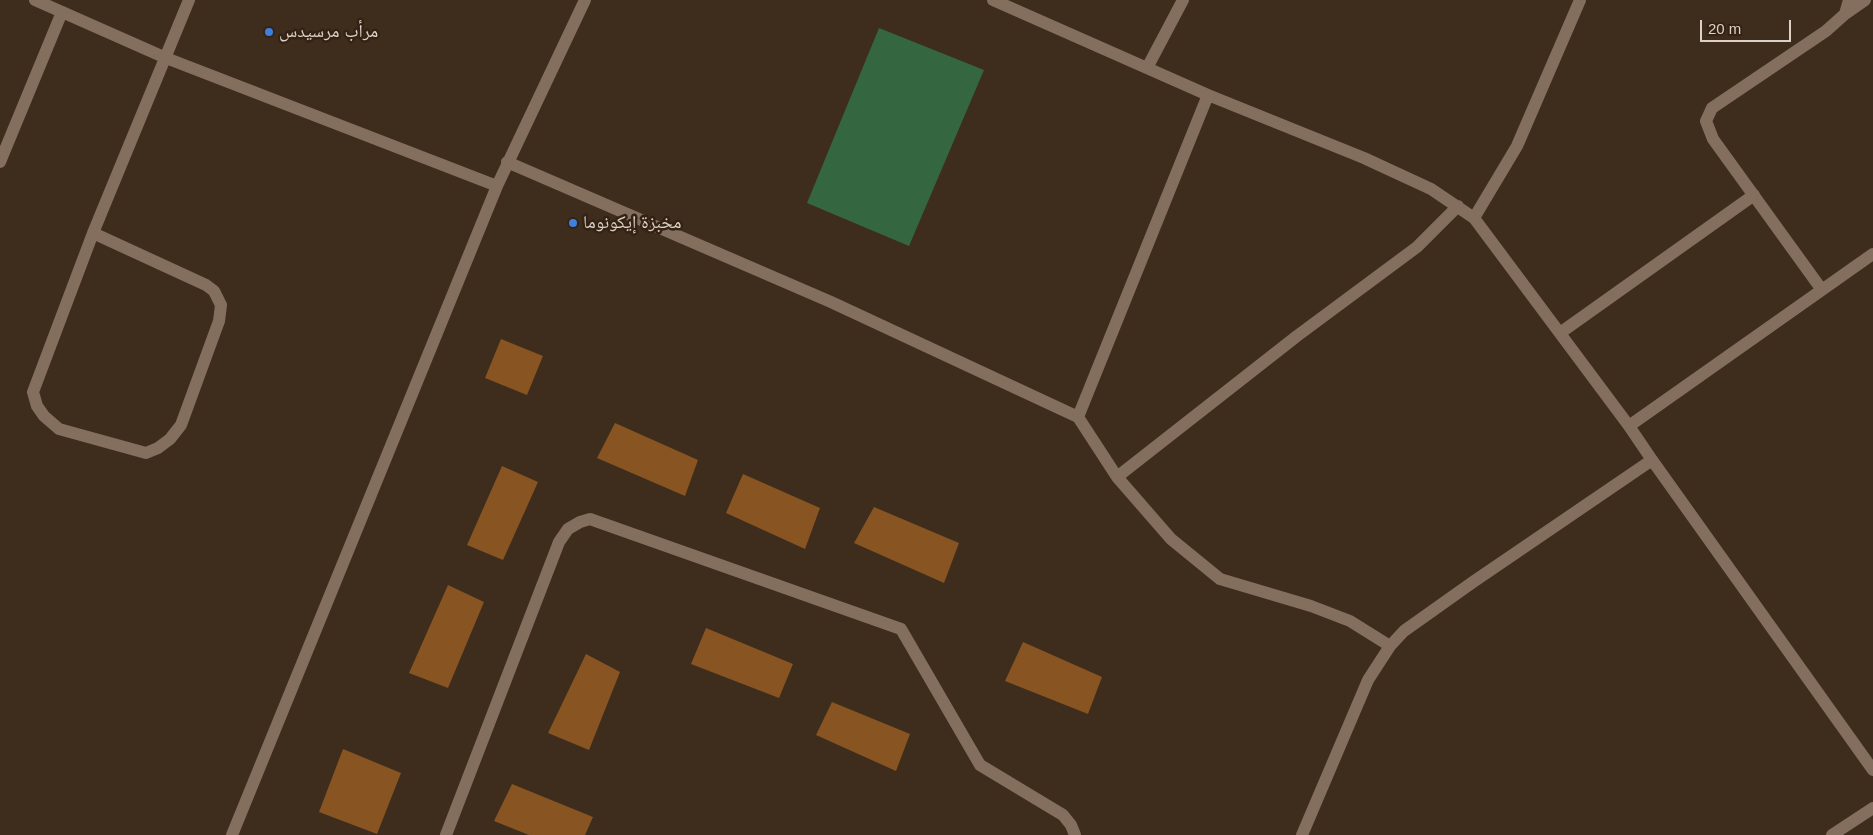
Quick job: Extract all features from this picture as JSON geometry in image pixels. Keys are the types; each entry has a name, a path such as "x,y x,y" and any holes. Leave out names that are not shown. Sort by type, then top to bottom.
{"street":[{"path":"35,0 166,58 497,186"},
{"path":"93,233 206,285 214,291 221,305 219,321 181,425 170,439 158,448 146,452 59,429 44,416 33,392 93,233 189,0"},
{"path":"232,835 507,162 585,0"},
{"path":"993,0 1208,95 1364,158 1431,189 1474,218 1629,426 1873,770"},
{"path":"1147,68 1184,0"},
{"path":"1474,218 1517,146 1580,0"},
{"path":"1845,14 1849,0"},
{"path":"1822,290 1713,139 1706,121 1712,108 1826,31 1865,0"},
{"path":"0,162 62,12"},
{"path":"1078,417 1208,95"},
{"path":"507,162 831,302 1078,417 1117,477 1171,539 1220,579 1311,606 1350,621 1390,646"},
{"path":"1560,333 1754,195"},
{"path":"1117,477 1297,336 1417,247 1458,206"},
{"path":"1629,426 1873,254"},
{"path":"1302,835 1368,680 1390,646 1404,631 1652,460"},
{"path":"446,835 559,542 568,529 590,519 901,629 980,765 1063,814 1072,825 1074,835"},
{"path":"1832,835 1873,808"}],"green space":[{"path":"879,28 984,70 909,246 807,203"}],"building":[{"path":"501,339 543,356 527,395 485,378"},
{"path":"615,423 698,460 685,496 597,458"},
{"path":"502,466 538,482 503,560 467,545"},
{"path":"743,474 820,508 805,549 726,513"},
{"path":"874,507 959,543 944,583 854,543"},
{"path":"448,585 484,602 448,688 409,673"},
{"path":"706,628 793,664 779,698 691,664"},
{"path":"1023,642 1102,677 1088,714 1005,681"},
{"path":"586,654 620,672 589,750 548,733"},
{"path":"832,702 910,734 896,771 816,735"},
{"path":"343,749 401,773 377,834 319,812"},
{"path":"512,784 593,817 585,835 529,835 494,821"}],"place":[{"name":"مرأب مرسيدس","path":"269,32"},
{"name":"مخبزة إيكونوما","path":"573,223"}]}
